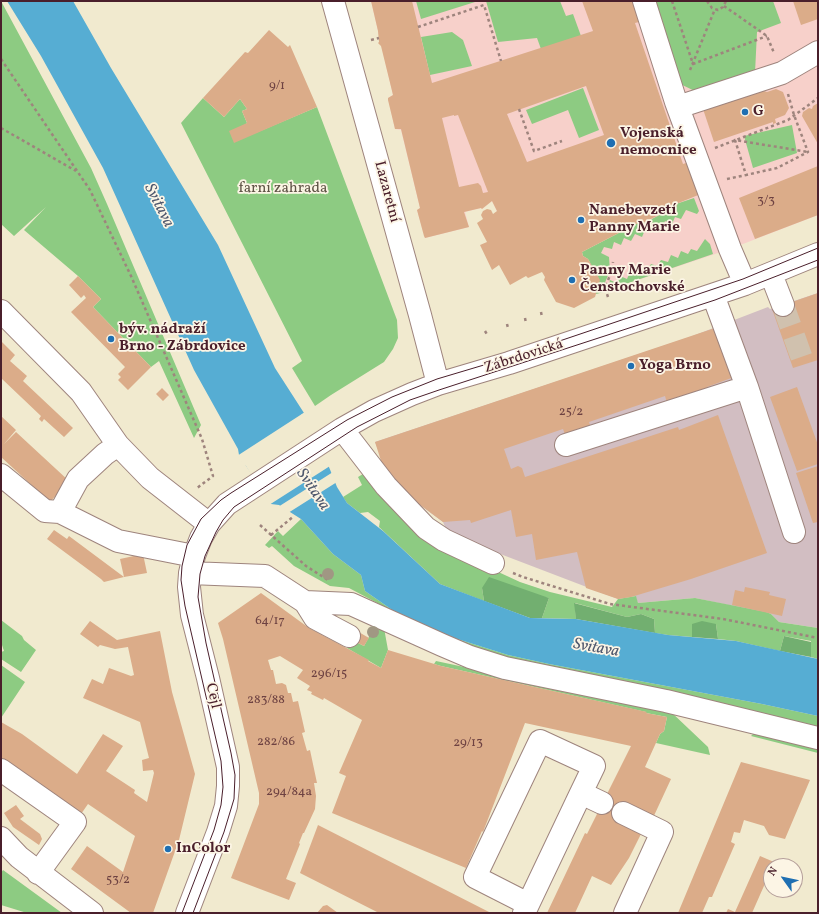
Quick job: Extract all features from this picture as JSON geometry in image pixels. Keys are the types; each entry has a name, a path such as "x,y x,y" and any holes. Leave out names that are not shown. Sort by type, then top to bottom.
{"street":[{"name":"Lazaretní","path":"333,1 438,384"},
{"path":"644,1 677,104 730,249 745,284"},
{"path":"677,104 782,73 818,52"},
{"name":"Zábrdovická","path":"244,492 337,432 388,405 438,384 515,361 713,295 771,274 818,254"},
{"path":"771,274 782,305"},
{"path":"713,295 747,387 794,532"},
{"path":"1,311 81,392 118,445 150,478 209,524"},
{"path":"566,445 747,387"},
{"path":"337,432 426,528 444,540 493,563"},
{"path":"60,512 78,479 105,454 118,445"},
{"path":"1,475 45,511 60,512 123,543 143,545 192,565 265,576 305,602 315,618 348,636"},
{"name":"Cejl","path":"187,913 218,832 226,806 228,786 228,767 192,615 189,587 192,565 209,524 227,504 244,492"},
{"path":"305,602 351,604 470,657 505,668 666,701 818,738"},
{"path":"540,741 594,766 582,793 526,909 474,876 540,741"},
{"path":"1,770 75,822 38,873"},
{"path":"582,793 602,803"},
{"path":"623,813 662,832 625,913"},
{"path":"1,838 10,849 38,873 92,913"}],"path":[{"path":"672,1 693,64"},
{"path":"708,1 709,6 714,9 721,9 726,1"},
{"path":"418,27 484,5 501,61"},
{"path":"724,6 767,36 782,73 794,115 808,152"},
{"path":"677,104 714,9"},
{"path":"693,64 767,36"},
{"path":"371,40 379,38"},
{"path":"1,59 90,190 131,276 202,439 213,476"},
{"path":"697,156 788,120 818,98"},
{"path":"519,110 534,151 562,141"},
{"path":"1,128 77,171"},
{"path":"735,140 808,152"},
{"path":"735,140 746,175 777,168 808,152"},
{"path":"608,297 605,288 612,270 613,262"},
{"path":"541,312 542,317"},
{"path":"525,318 526,323"},
{"path":"507,324 508,328"},
{"path":"485,331 488,336"},
{"path":"271,535 294,516"},
{"path":"260,525 306,566 346,592 351,604"},
{"path":"493,563 523,577 610,604 723,619 818,638"}],"shaded area":[{"name":"Vojenská nemocnice","path":"371,1 818,1 818,215 730,249 596,294 599,279 588,259 583,256 642,221 644,223 656,216 503,224 492,201 482,209 465,212 469,227 425,238 417,210 420,208 401,130 395,129 388,98 393,95"},
{"path":"818,293 818,628 779,622 771,614 695,598 638,603 635,596 618,599 448,534 443,522 392,484 375,442 690,337 768,307 770,309"}],"green space":[{"path":"1,1 91,168 107,204 201,425 194,438 159,361 151,367 93,307 101,299 78,276 24,230 46,207 14,236 1,224"},
{"path":"416,1 474,1 475,2 421,19"},
{"path":"486,1 560,1 566,16 573,14 581,36 541,49 537,38 498,42"},
{"path":"649,1 773,1 781,23 757,32 755,73 699,93 676,82"},
{"path":"452,32 463,40 472,66 430,75 421,37"},
{"path":"583,88 599,130 579,138 568,110 532,124 526,110"},
{"name":"farní zahrada","path":"203,98 224,117 240,99 247,109 242,111 247,123 234,142 317,107 397,320 398,338 393,349 384,362 315,406 292,368 302,361 181,123"},
{"path":"792,125 797,153 753,168 744,136"},
{"path":"694,198 699,211 697,214 686,210 681,219 675,217 672,224 665,221 662,228 655,226 652,232 645,230 642,237 635,234 631,241 624,238 621,245 614,242 612,249 604,247 601,253 609,257 610,271 603,287 604,292 596,294 599,279 588,259 583,256 582,252 642,221 644,223 677,206 676,204"},
{"path":"705,239 710,244 713,254 608,290 610,280 617,283 620,276 627,279 630,272 637,275 640,268 647,270 651,264 657,266 661,260 668,262 671,255 678,258 681,251 688,254 691,249 697,251"},
{"path":"363,474 481,564 520,582 550,592 612,607 618,599 636,596 638,603 695,598 766,612 771,614 779,622 818,628 818,659 811,657 811,641 784,636 780,651 736,641 718,639 716,624 692,624 692,637 655,633 654,619 641,614 627,617 575,603 576,619 542,618 549,598 482,588 484,601 440,584 379,527 380,521 368,512 360,513 347,503 343,497 362,485 358,477"},
{"path":"301,519 333,554 361,575 365,591 398,614 349,588 330,586 294,566 272,546 269,548 265,545 278,531 283,536"},
{"path":"489,577 549,598 542,618 530,618 484,601 482,588"},
{"path":"574,603 627,617 641,614 654,619 655,633 576,619"},
{"path":"1,620 22,636 24,640 36,650 21,672 1,659 1,652 4,651 1,645"},
{"path":"702,621 716,624 718,639 692,637 692,624"},
{"path":"376,624 384,628 388,650 381,668 347,648 352,640 364,646"},
{"path":"784,636 811,642 811,657 780,651"},
{"path":"451,637 508,655 549,664 818,716 818,732 609,684 449,643"},
{"path":"436,661 670,711 708,747 710,755 656,743 660,734 664,731 667,717 441,666 434,664"},
{"path":"1,665 25,682 1,718"},
{"path":"758,729 818,745 818,753 751,736"},
{"path":"3,870 62,913 27,913 1,905 1,873"}],"water":[{"name":"Svitava","path":"7,1 73,1 111,68 218,245 275,368 304,413 301,415 325,457 337,487 347,503 383,531 440,584 530,618 576,619 668,635 736,641 818,659 818,716 508,655 451,637 398,614 365,591 361,575 333,554 301,519 279,505 271,504 239,455 238,449 194,370 103,168 41,56"}],"pier":[{"path":"305,412 303,416 327,456 330,466 269,505 246,466 237,456"},
{"path":"333,472 337,482 288,513 278,507"}],"building":[{"path":"371,1 412,1 432,83 593,31 582,1 634,1 639,22 635,23 683,164 708,156 718,187 676,204 677,206 643,223 642,221 582,252 583,256 588,259 600,280 595,297 574,308 556,302 544,280 545,277 542,272 528,278 526,276 510,285 499,265 492,270 480,245 487,242 477,223 483,219 481,215 483,211 487,209 491,210 493,214 497,211 492,201 482,209 464,212 469,227 425,238 417,210 420,208 401,129 395,129 388,100 388,98 393,95 381,46 378,43 378,31","holes":["586,86 604,135 527,162 507,114","458,115 488,192 483,193 481,186 478,183 459,187 442,118"]},
{"path":"793,1 818,1 818,19 801,25"},
{"path":"269,30 288,47 290,45 317,107 234,143 229,131 247,123 242,111 247,109 240,99 224,117 203,98 245,52 248,53"},
{"name":"G","path":"763,88 764,91 767,92 776,89 783,92 789,108 785,115 775,119 776,123 773,124 773,122 714,142 703,109"},
{"path":"818,103 818,144 802,116 803,112 809,108 812,109 813,106"},
{"path":"818,166 818,215 755,239 739,198"},
{"name":"býv. nádraží Brno - Zábrdovice","path":"78,276 101,299 93,307 151,367 128,390 118,380 121,377 118,374 125,367 71,312 86,298 84,295 81,298 69,285"},
{"path":"818,293 818,360 793,368 772,309"},
{"path":"715,328 734,377 707,387 708,389 667,403 665,396 589,422 591,428 566,437 563,429 504,449 511,469 518,466 522,468 525,477 678,427 679,430 718,415 767,553 691,579 631,597 618,599 586,588 577,552 536,560 532,534 516,537 511,510 471,523 470,520 443,522 392,484 383,467 375,442"},
{"path":"1,341 15,355 10,361 27,376 23,381 73,428 64,437 44,419 42,422 39,419 41,416 1,378"},
{"path":"797,387 818,445 818,464 797,471 770,397"},
{"path":"162,388 169,395 163,401 156,394"},
{"path":"1,416 16,430 4,444 16,432 69,481 50,502 1,457"},
{"path":"818,466 818,522 813,523 796,473"},
{"path":"54,530 67,539 69,536 124,577 104,582 47,539"},
{"path":"143,554 147,573 124,577 120,559"},
{"path":"745,587 770,592 769,595 786,599 782,616 732,605 735,590 744,592"},
{"path":"261,593 309,628 381,668 388,650 441,666 667,717 664,731 660,734 645,767 671,779 652,820 643,830 629,858 611,885 592,876 575,913 547,913 585,833 587,834 631,746 525,723 483,832 482,831 466,868 332,813 346,776 339,773 362,720 324,698 323,700 311,694 312,692 307,690 310,686 297,678 303,670 280,656 268,660 271,670 273,670 276,684 282,683 286,685 288,693 291,693 293,702 298,701 305,732 302,733 307,751 310,750 317,783 314,783 316,796 315,809 303,833 286,879 296,883 289,900 231,878 259,804 259,793 218,623"},
{"path":"90,621 117,640 160,631 172,692 195,774 179,840 153,913 131,913 71,869 87,846 123,872 135,836 88,804 81,814 1,760 1,722 22,734 77,774 103,734 123,746 106,771 135,790 134,793 147,802 154,773 153,770 143,771 142,760 149,758 140,722 83,698 92,679 103,684 109,668 131,676 134,675 128,647 115,649 100,645 98,647 80,634"},
{"path":"357,631 369,638 364,646 352,640"},
{"path":"741,762 810,780 785,839 769,835 764,826 744,820 740,833 734,832 731,842 735,844 712,897 709,897 702,913 678,913"},
{"path":"16,805 24,816 20,819 40,834 42,839 39,845 13,827 4,813"},
{"path":"318,825 491,913 379,913 300,873"},
{"path":"760,856 765,858 763,858 763,888 752,913 726,913 728,909 735,912"},
{"path":"327,905 338,913 317,913 323,906"}],"tunnel":[{"path":"783,305 804,364"}],"tram line":[{"path":"182,913 214,830 221,805 223,787 221,761 185,606 181,580 182,566 187,545 201,519 221,500 231,493 347,420 392,397 437,379 524,353 743,279 818,248"},
{"path":"193,913 224,832 234,799 235,775 206,643 198,597 200,574 205,556 223,520 234,507 357,427 410,400 715,300 818,260"}],"place":[{"name":"G","path":"745,112"},
{"name":"Vojenská nemocnice","path":"611,143"},
{"name":"Nanebevzetí Panny Marie","path":"581,220"},
{"name":"Panny Marie Čenstochovské","path":"572,280"},
{"name":"býv. nádraží Brno - Zábrdovice","path":"111,339"},
{"name":"Yoga Brno","path":"631,366"},
{"name":"InColor","path":"168,849"}]}
